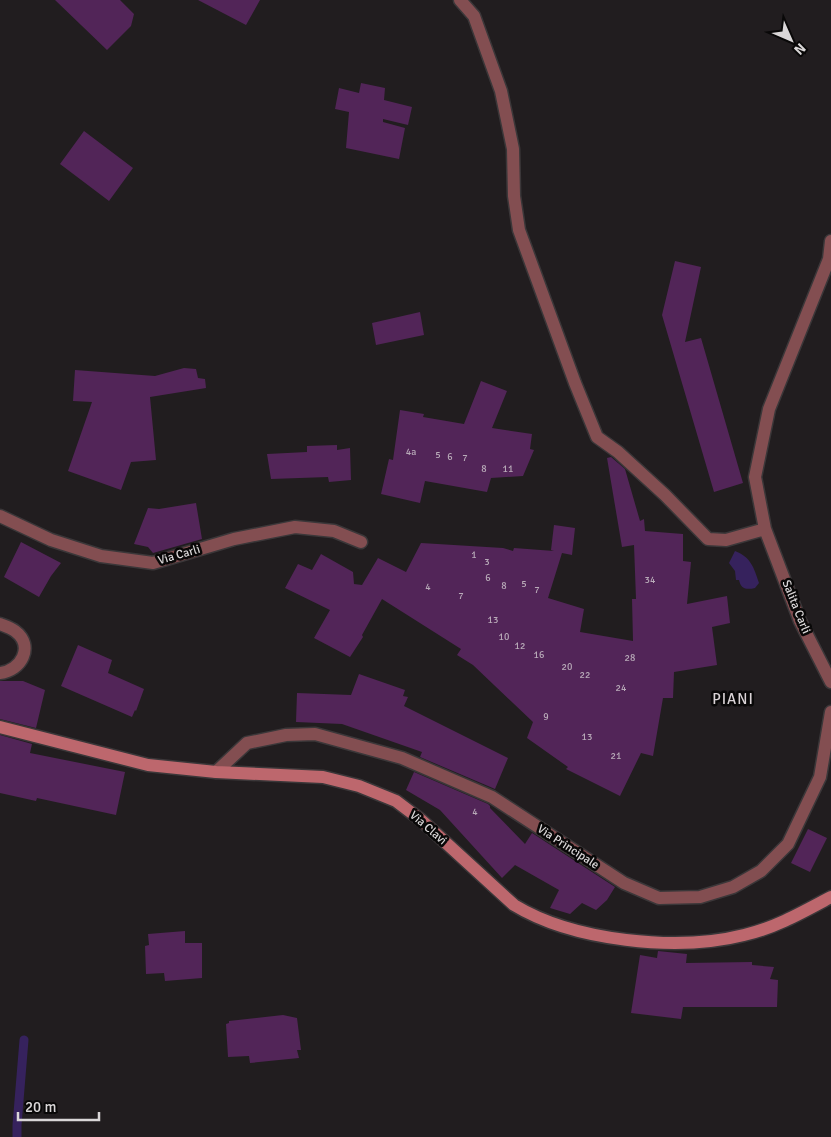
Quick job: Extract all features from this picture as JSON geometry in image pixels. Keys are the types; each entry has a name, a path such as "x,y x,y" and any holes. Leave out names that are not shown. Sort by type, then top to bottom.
{"main road":[{"name":"Via Clavi","path":"0,727 148,765 216,772 323,777 359,786 396,801 421,820 514,905 530,915 596,935 629,940 687,944 743,936 776,926 831,897"}],"street":[{"path":"460,0 474,16 501,91 513,149 514,196 519,230 575,383 597,437 618,452 665,495 708,539 726,540 765,529"},
{"name":"Salita Carli","path":"831,241 829,259 769,409 755,477 765,529 800,621 831,682"},
{"name":"Via Carli","path":"0,516 51,540 100,556 154,563 234,539 295,528 334,531 361,542"},
{"path":"0,624 15,631 23,643 24,650 23,657 14,668 8,672 0,672"},
{"name":"Via Principale","path":"216,772 247,743 286,735 315,734 402,758 492,797 624,884 659,898 700,897 733,887 761,871 788,844 820,777 831,712"}],"shaded area":[{"path":"735,551 745,556 753,568 759,583 755,588 744,588 739,580 736,580 735,571 729,563"}],"building":[{"path":"55,0 120,0 134,14 131,26 107,50"},
{"path":"198,0 260,0 246,25"},
{"path":"361,83 385,88 384,100 412,107 408,125 383,119 383,122 405,128 399,159 346,148 349,112 335,109 339,88 359,93"},
{"path":"84,131 133,168 109,201 60,164"},
{"path":"675,261 701,267 685,342 701,338 743,483 714,492 662,315"},
{"path":"420,312 424,335 376,345 372,323"},
{"path":"184,368 196,369 198,378 205,379 206,388 150,397 156,460 131,462 121,490 68,471 92,402 73,401 75,370 155,376"},
{"path":"481,381 507,391 492,428 532,434 530,449 534,450 523,476 491,478 487,492 425,481 420,503 381,494 389,459 393,460 400,410 424,414 423,417 464,424"},
{"path":"337,445 337,450 350,448 351,480 329,482 328,477 271,479 267,454 307,452 307,446"},
{"path":"611,457 625,469 640,521 644,519 645,531 683,534 683,561 691,562 687,604 727,596 730,623 712,627 717,665 674,672 673,698 663,698 653,756 641,753 620,796 566,769 568,767 527,738 533,722 473,665 457,655 461,649 382,599 362,635 363,637 350,657 314,638 330,610 285,588 298,564 312,570 321,554 353,572 354,584 362,585 378,558 406,572 421,543 503,548 513,551 514,548 554,551 551,550 554,525 575,528 572,555 562,553 548,598 584,609 580,632 633,641 632,599 636,599 634,545 622,547 607,458"},
{"path":"196,503 202,539 153,553 148,547 134,544 148,508 159,509"},
{"path":"21,542 61,563 39,597 4,577"},
{"path":"78,645 112,660 108,673 144,689 132,717 61,686"},
{"path":"359,674 405,690 403,696 408,697 404,706 508,758 495,789 420,757 422,752 342,724 296,722 297,693 351,695"},
{"path":"0,681 23,681 45,690 36,728 0,719"},
{"path":"0,735 32,744 30,753 125,772 116,815 37,798 36,801 0,793"},
{"path":"414,772 488,804 525,844 532,833 615,887 607,900 596,910 582,903 570,914 550,908 559,890 515,865 502,878 440,810 406,790"},
{"path":"808,829 827,838 810,872 791,863"},
{"path":"185,931 185,943 202,943 202,978 165,981 164,973 146,974 145,946 149,945 148,934"},
{"path":"658,951 687,954 686,963 752,962 752,965 774,967 770,979 778,980 777,1007 683,1007 681,1019 631,1013 640,955 657,958"},
{"path":"283,1015 297,1018 301,1050 297,1050 299,1058 250,1063 249,1056 228,1057 226,1024 229,1021"}],"waterway":[{"path":"17,1137 24,1040"}],"district":[{"name":"PIANI","path":"733,699"}]}
